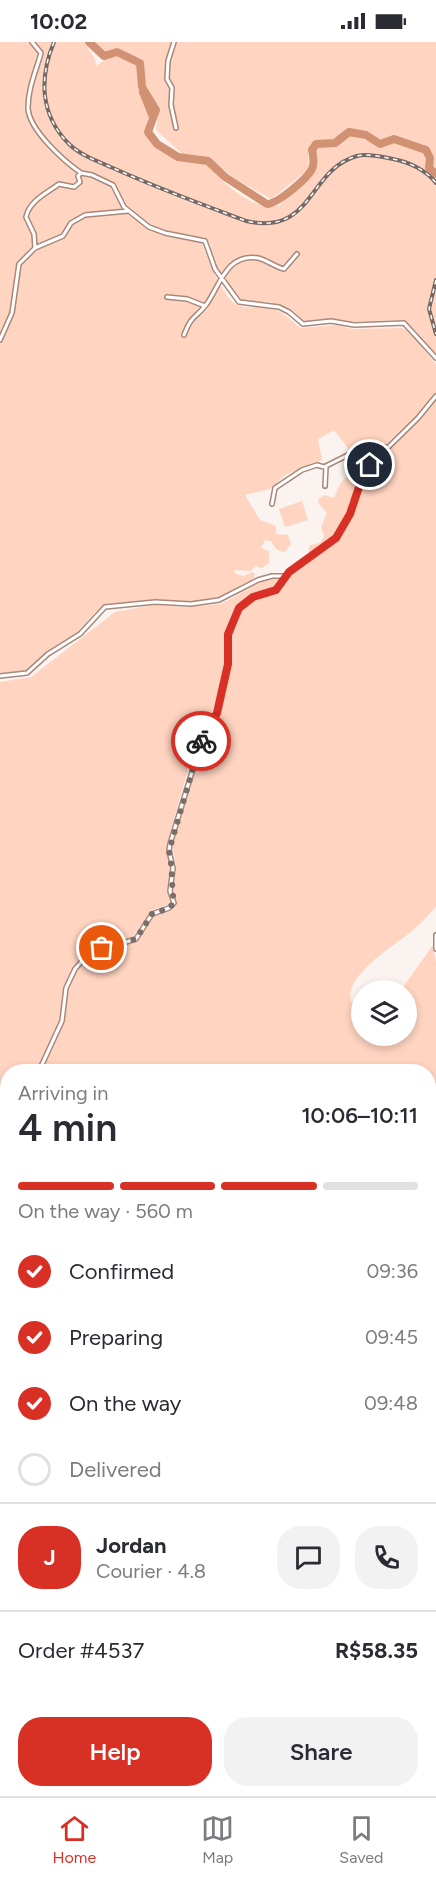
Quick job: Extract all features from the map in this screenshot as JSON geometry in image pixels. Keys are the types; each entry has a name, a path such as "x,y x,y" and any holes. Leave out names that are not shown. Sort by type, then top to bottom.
{"street":[{"path":"32,42 41,53 31,83 29,112 52,148 81,173 92,175 113,185 128,211 157,231 205,241 215,269 238,302 279,307 303,324 331,321 354,325 404,323 436,358"},
{"path":"174,42 168,60 167,79 172,88 171,105 176,128"},
{"path":"35,248 34,234 26,217 28,210 41,196 59,184 74,187 80,183 78,176 81,173"},
{"path":"0,340 12,313 19,264 35,248 63,236 71,223 85,215 128,211"},
{"path":"184,334 189,320 205,306 222,276 233,264 255,258 284,269 297,254"},
{"path":"167,297 187,299 205,306"},
{"path":"42,1064 62,1021 66,988 80,963 95,950 136,939 152,914 169,908 174,903 171,891 173,868 169,851 202,736 220,703 228,664 226,645 230,628 243,603 258,595 276,590 286,576 336,538 350,514 364,473 418,418 436,396"},
{"path":"272,504 275,488 284,479 315,466 326,467 352,453 389,445"},
{"path":"325,486 326,467"},
{"path":"0,676 27,673 48,654 80,634 105,608 155,602 191,604 219,600 258,580 272,576 286,576"},
{"path":"436,935 436,949"}],"shaded area":[{"path":"0,42 84,42 95,59 96,66 113,54 135,61 139,69 138,87 149,116 145,133 158,149 183,161 205,162 238,194 259,204 280,205 311,174 318,147 330,147 354,134 366,137 372,143 382,145 392,142 423,152 427,156 428,170 436,178 436,355 415,330 402,320 306,323 286,308 269,302 239,300 215,266 210,243 201,237 214,272 224,291 234,303 243,307 265,307 276,310 301,328 337,325 352,329 402,328 409,331 436,364 436,393 423,411 385,445 351,452 334,430 318,439 322,460 285,475 270,489 245,495 260,520 276,526 276,534 288,535 291,544 285,552 276,549 271,541 265,540 261,548 269,551 269,563 262,568 255,566 251,571 234,570 236,574 243,576 253,572 255,574 253,581 218,598 190,602 147,600 109,604 95,612 76,634 25,673 0,674"},
{"path":"94,42 436,42 436,171 432,168 428,150 417,143 399,139 381,142 364,131 351,130 336,139 314,142 308,152 309,169 271,199 234,178 212,160 182,154 156,130 159,109 146,86 141,59 117,49 102,52"},
{"path":"436,400 436,907 413,930 378,956 356,980 351,980 351,1046 417,1046 417,980 408,980 433,945 436,962 436,1064 43,1064 64,1020 67,989 81,963 97,952 136,941 153,916 171,908 177,902 173,889 176,867 172,845 203,742 222,708 230,664 231,634 241,612 252,600 279,590 290,574 335,541 352,514 366,474"},
{"path":"364,455 366,461 361,470 358,486 349,502 349,513 333,539 309,555 309,546 321,542 324,536 321,527 327,513 318,503 319,498 325,495 334,498 340,484 353,470 353,459"},
{"path":"302,501 308,520 285,527 279,509"},
{"path":"283,578 276,587 257,592 242,602 231,620 225,638 224,662 216,704 196,741 167,844 170,871 168,893 171,903 153,910 132,938 96,948 81,958 68,976 60,1019 41,1064 0,1064 0,682 31,677 115,612 153,605 185,607 221,604 263,581"}],"waterway":[{"path":"89,42 104,56 117,52 140,63 142,87 156,110 148,132 157,144 178,157 208,161 225,177 267,204 284,196 309,173 314,160 312,150 316,144 335,143 349,132 366,135 380,144 394,139 426,150 430,158 429,168 436,174"},
{"path":"143,92 153,117"}],"railway":[{"path":"54,42 46,69 45,96 52,121 59,133 73,148 84,155 163,189 246,221 268,223 285,219 298,211 328,174 341,163 357,156 375,156 405,162 422,170 436,183"},
{"path":"436,280 429,309 436,334"}],"way so far":[{"path":"102,948 132,942 139,936 152,914 169,908 174,903 171,891 173,864 169,851 170,844 201,741"}],"route":[{"path":"201,741 206,728 217,713 222,696 228,664 226,645 228,634 239,608 253,597 276,590 289,572 336,538 348,519 364,473 370,465"}]}
